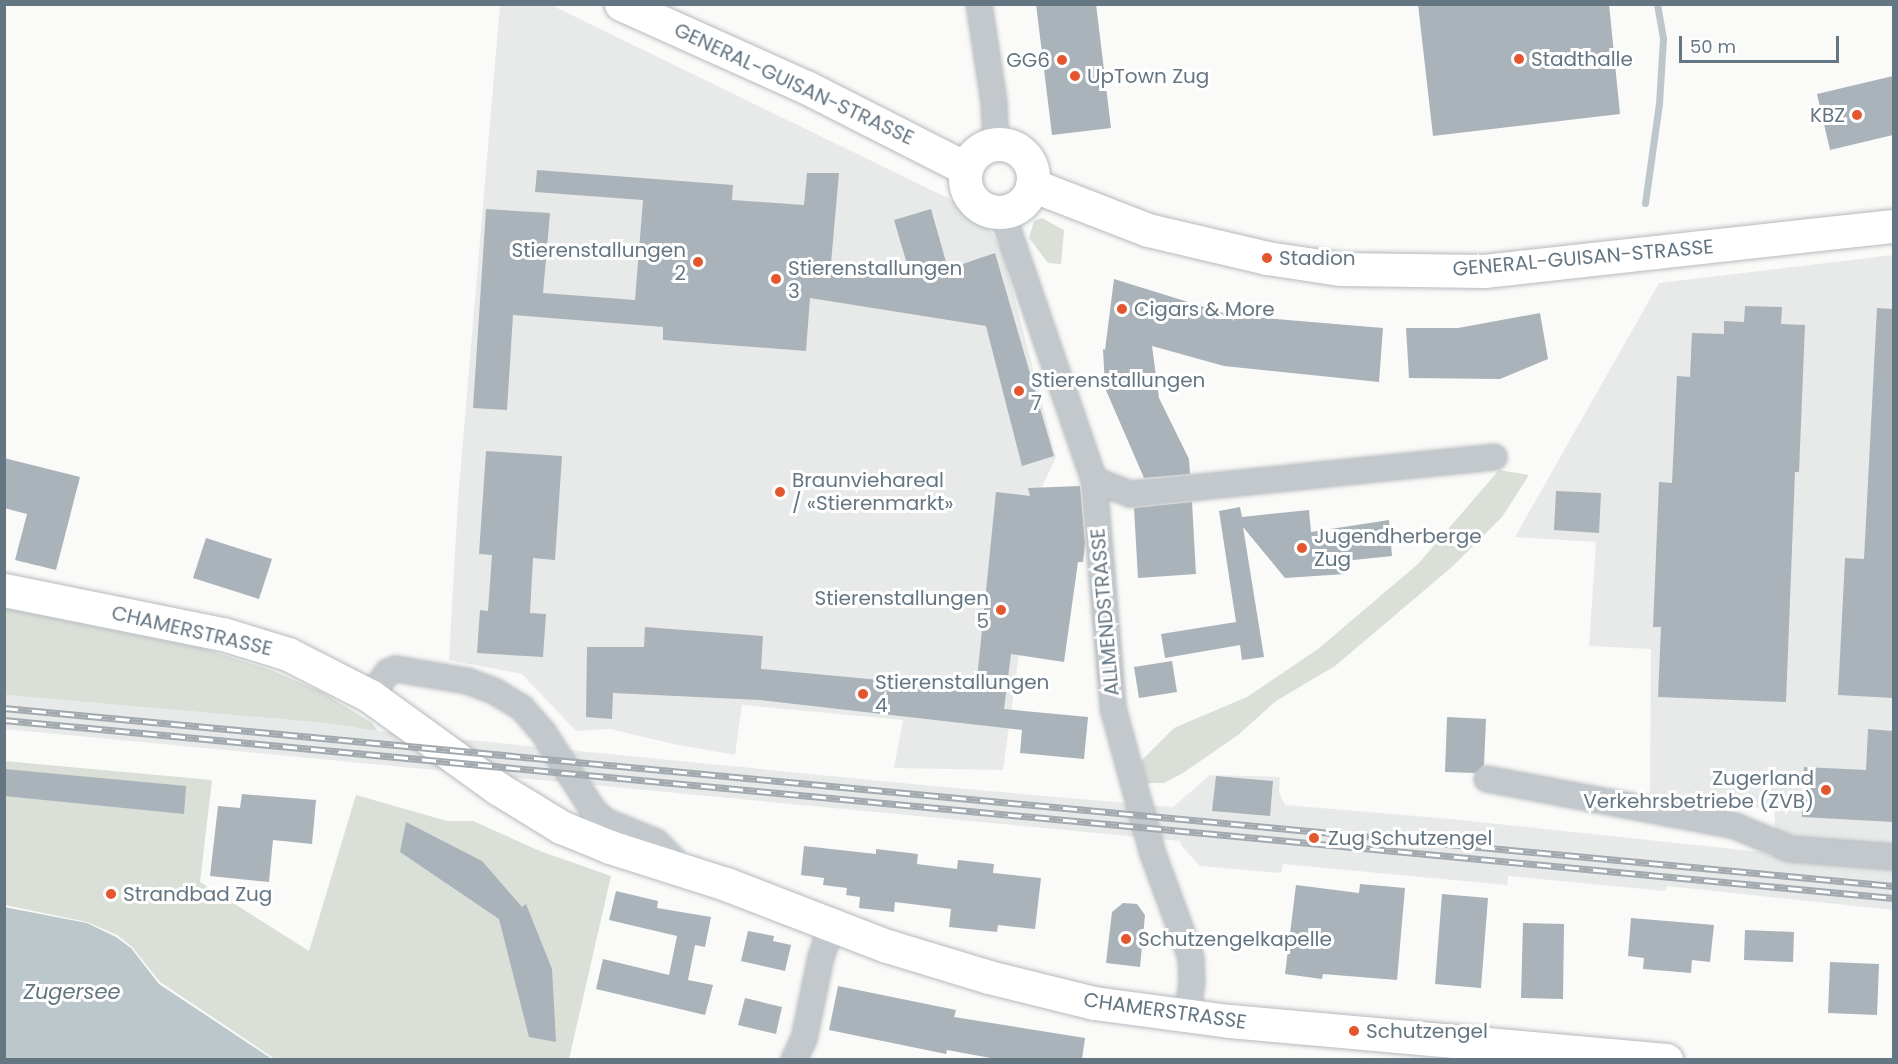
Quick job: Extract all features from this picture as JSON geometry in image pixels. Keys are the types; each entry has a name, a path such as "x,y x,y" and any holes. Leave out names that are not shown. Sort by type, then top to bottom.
{"main road":[{"name":"GENERAL-GUISAN-STRASSE","path":"621,4 806,87 966,168"},
{"path":"996,144 1006,144 1022,152 1031,167 1032,185 1019,206 1004,212 985,210 970,197 964,178 966,168 977,151 996,144"},
{"name":"GENERAL-GUISAN-STRASSE","path":"1032,185 1148,230 1267,258 1341,269 1484,271 1893,226"},
{"name":"CHAMERSTRASSE","path":"4,590 223,634 312,664 370,696 477,774 552,822 610,847 684,869 887,946 989,977 1094,1003 1187,1016 1666,1059"}],"street":[{"path":"979,4 994,102 996,144"},
{"name":"ALLMENDSTRASSE","path":"1004,212 1006,224 1094,480 1113,708 1153,854 1191,958 1192,982 1187,1016"},
{"path":"1094,480 1131,494 1494,457"},
{"name":"CHAMERSTRASSE","path":"370,696 388,672 396,669 467,681 508,699 522,708 543,732 593,810 605,821 656,842 684,869"},
{"path":"1487,779 1735,826 1790,849 1893,857"},
{"path":"794,1059 804,1039 821,957 832,925"}],"shaded area":[{"path":"500,5 551,5 962,205 986,222 1002,250 1056,457 1042,487 1003,770 894,768 903,720 742,705 735,755 673,744 610,729 576,731 522,674 449,660 458,500"},
{"path":"1042,218 1064,230 1061,264 1048,263 1029,238 1034,221"},
{"path":"1893,255 1893,847 1774,837 1775,809 1650,799 1651,649 1589,646 1596,542 1515,537 1659,283"},
{"path":"1499,470 1529,475 1502,517 1453,566 1335,666 1276,701 1238,735 1183,773 1164,783 1147,783 1141,761 1174,728 1247,697 1318,649 1418,564"},
{"path":"4,608 202,648 271,670 322,692 372,723 378,731 324,723 5,695"},
{"path":"4,695 324,723 378,731 942,787 1173,807 1210,775 1280,777 1279,792 1285,805 1451,819 1893,868 1893,910 1667,886 1665,891 1508,876 1507,885 1283,864 1281,873 1200,866 1180,841 5,729"},
{"path":"4,761 212,780 200,882 309,951 356,795 447,821 473,821 540,851 611,876 569,1059 275,1059 160,982 132,947 117,935 87,922 5,905"}],"water":[{"name":"Zugersee","path":"4,907 87,923 116,937 131,948 159,984 272,1059 5,1059"}],"building":[{"name":"UpTown Zug","path":"1036,4 1096,4 1111,128 1052,135"},
{"name":"Stadthalle","path":"1418,4 1609,4 1620,114 1433,136"},
{"name":"KBZ","path":"1893,76 1893,135 1830,150 1817,94"},
{"path":"537,170 733,185 732,200 804,205 807,173 839,173 831,263 910,274 894,220 931,209 948,269 995,253 1054,456 1022,466 986,326 810,298 806,351 663,340 663,327 513,315 507,410 473,408 486,209 550,213 543,293 635,300 643,200 535,192"},
{"path":"1114,279 1230,315 1383,328 1379,382 1224,366 1152,346 1159,398 1189,459 1190,474 1144,478 1105,388 1103,349 1105,350"},
{"path":"1745,306 1782,307 1781,324 1805,325 1799,472 1795,472 1786,702 1658,697 1661,627 1653,627 1659,482 1672,483 1677,376 1690,377 1692,333 1724,334 1724,321 1744,322"},
{"path":"1877,308 1893,309 1893,698 1838,695 1845,558 1864,559"},
{"path":"1540,313 1548,359 1500,379 1409,378 1406,328 1458,328"},
{"path":"486,451 562,456 555,560 533,558 530,613 546,614 543,657 477,653 480,610 488,611 492,555 479,554"},
{"path":"4,458 80,477 56,570 15,560 27,514 4,508"},
{"path":"1080,486 1085,544 1083,562 1078,562 1064,662 1011,654 1004,709 1088,717 1084,759 1020,753 1022,730 760,700 613,693 612,719 586,717 587,647 644,647 645,627 763,636 761,669 976,689 996,492 1030,496 1028,488"},
{"path":"1556,491 1601,493 1599,533 1554,530"},
{"path":"1192,502 1196,574 1138,578 1134,508"},
{"path":"1240,507 1242,517 1309,510 1311,532 1389,520 1392,556 1344,561 1345,574 1285,578 1243,527 1264,657 1242,660 1240,645 1165,658 1161,634 1236,622 1219,511"},
{"path":"206,538 272,559 259,599 193,578"},
{"path":"1172,661 1177,692 1139,698 1134,667"},
{"path":"1447,717 1486,719 1484,765 1475,773 1445,772"},
{"path":"1868,729 1893,731 1893,822 1802,817 1804,767 1866,770"},
{"path":"4,769 186,786 184,814 4,796"},
{"path":"1216,776 1273,781 1270,816 1212,811"},
{"path":"242,794 316,800 312,844 273,840 269,882 210,876 218,806 240,808"},
{"path":"406,822 482,861 522,907 526,904 552,969 556,1042 529,1037 499,919 400,852"},
{"path":"804,846 876,854 876,849 918,854 917,864 957,869 958,860 994,864 993,873 1041,878 1035,929 998,925 997,932 949,927 951,909 895,902 894,912 859,908 860,897 846,895 847,888 823,885 824,878 801,875"},
{"path":"1360,884 1405,888 1397,980 1323,974 1322,979 1285,974 1296,885 1359,893"},
{"path":"616,891 658,901 657,908 711,917 705,947 695,945 688,980 713,985 705,1015 596,989 603,959 669,975 677,936 609,920"},
{"path":"1442,894 1488,898 1481,988 1435,984"},
{"name":"Schutzengelkapelle","path":"1123,903 1137,904 1145,915 1140,967 1106,963 1112,912"},
{"path":"1631,918 1714,925 1710,962 1692,960 1691,973 1643,969 1644,958 1628,956"},
{"path":"1523,923 1564,924 1563,999 1521,998"},
{"path":"1745,930 1794,932 1793,962 1744,960"},
{"path":"748,931 774,936 773,941 791,945 785,971 741,961"},
{"path":"1830,962 1879,964 1877,1015 1828,1013"},
{"path":"838,986 956,1010 954,1017 1085,1038 1082,1059 996,1059 947,1050 946,1054 829,1030"},
{"path":"745,998 782,1007 776,1034 738,1025"}],"waterway":[{"path":"1645,203 1659,104 1663,38 1657,4"}],"railway":[{"path":"4,708 1894,886"},
{"path":"4,720 1894,898"}],"place":[{"name":"Stadthalle","path":"1519,59"},
{"name":"GG6","path":"1062,60"},
{"name":"UpTown Zug","path":"1075,76"},
{"name":"KBZ","path":"1857,115"},
{"name":"Stadion","path":"1267,258"},
{"name":"Stierenstallungen 2","path":"698,262"},
{"name":"Stierenstallungen 3","path":"776,279"},
{"name":"Cigars & More","path":"1122,309"},
{"name":"Stierenstallungen 7","path":"1019,391"},
{"name":"Braunviehareal / «Stierenmarkt»","path":"780,492"},
{"name":"Jugendherberge Zug","path":"1302,548"},
{"name":"Stierenstallungen 5","path":"1001,610"},
{"name":"Stierenstallungen 4","path":"863,694"},
{"name":"Zugerland Verkehrsbetriebe (ZVB)","path":"1826,790"},
{"name":"Zug Schutzengel","path":"1314,838"},
{"name":"Strandbad Zug","path":"111,894"},
{"name":"Schutzengelkapelle","path":"1126,939"},
{"name":"Schutzengel","path":"1354,1031"}]}
